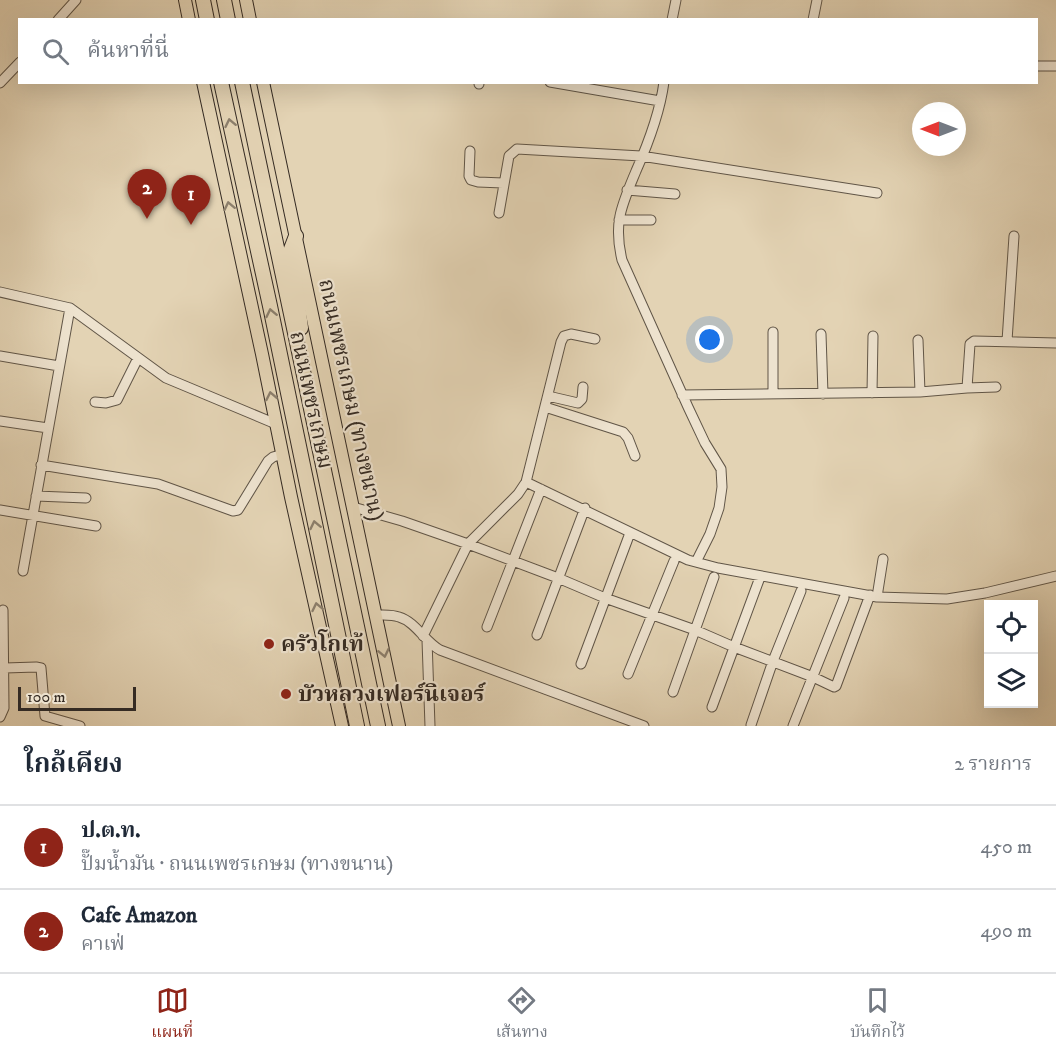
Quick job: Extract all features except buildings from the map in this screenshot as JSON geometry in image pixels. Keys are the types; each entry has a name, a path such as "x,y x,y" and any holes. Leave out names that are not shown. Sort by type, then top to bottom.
{"highway":[{"path":"202,0 206,18"},
{"path":"224,0 228,18"},
{"name":"ถนนเพชรเกษม","path":"221,84 357,726"},
{"name":"ถนนเพชรเกษม","path":"242,84 378,726"},
{"path":"296,236 291,249 306,362 302,370"}],"main road":[{"path":"185,0 189,18"},
{"path":"246,0 250,18"},
{"path":"203,84 342,726"},
{"name":"ถนนเพชรเกษม (ทางขนาน)","path":"263,84 399,726"}],"street":[{"path":"60,18 76,0"},
{"path":"672,18 676,0"},
{"path":"813,18 817,0"},
{"path":"0,83 18,64"},
{"path":"1038,66 1056,66"},
{"path":"572,84 605,87 660,100"},
{"path":"664,84 619,220 620,249 622,260 682,395 705,443 721,469 722,487 719,508 710,534 696,562"},
{"path":"499,213 509,156 517,149 641,156 877,193"},
{"path":"470,151 469,176 471,180 503,183"},
{"path":"627,190 675,194"},
{"path":"619,220 651,220"},
{"path":"1007,341 1014,236"},
{"path":"0,292 70,308 166,378 276,424"},
{"path":"23,571 70,308"},
{"path":"773,332 773,394"},
{"path":"430,726 425,638 468,544 518,494 526,482 564,336 571,334 596,339"},
{"path":"821,334 823,394"},
{"path":"872,393 873,336"},
{"path":"918,340 920,392"},
{"path":"967,388 970,344 976,340 1056,343"},
{"path":"0,356 59,366"},
{"path":"95,402 106,403 117,400 138,358"},
{"path":"548,396 578,403 582,399 583,387"},
{"path":"682,395 920,392 996,387"},
{"path":"545,407 623,432 635,456"},
{"path":"0,421 48,428"},
{"path":"41,465 158,484 233,511 238,510 268,461 283,454"},
{"path":"526,482 585,508 630,533 696,562 874,596 947,599 985,593 1056,576"},
{"path":"487,627 541,489"},
{"path":"36,496 86,498"},
{"path":"353,507 468,544 605,598 695,630 832,686 836,686 874,596 883,559"},
{"path":"537,635 585,508"},
{"path":"0,510 96,526"},
{"path":"581,664 630,533"},
{"path":"628,674 674,561"},
{"path":"673,692 714,577"},
{"path":"712,707 759,580"},
{"path":"751,725 801,591"},
{"path":"793,726 844,598"},
{"path":"0,717 4,708 3,610"},
{"path":"375,615 404,618 440,650 644,726"},
{"path":"5,668 41,668 45,716 80,726"}],"place":[{"name":"Cafe Amazon","path":"147,219"},
{"name":"ป.ต.ท.","path":"191,225"},
{"name":"ครัวโกเท้","path":"269,644"},
{"name":"บัวหลวงเฟอร์นิเจอร์","path":"286,694"}]}
